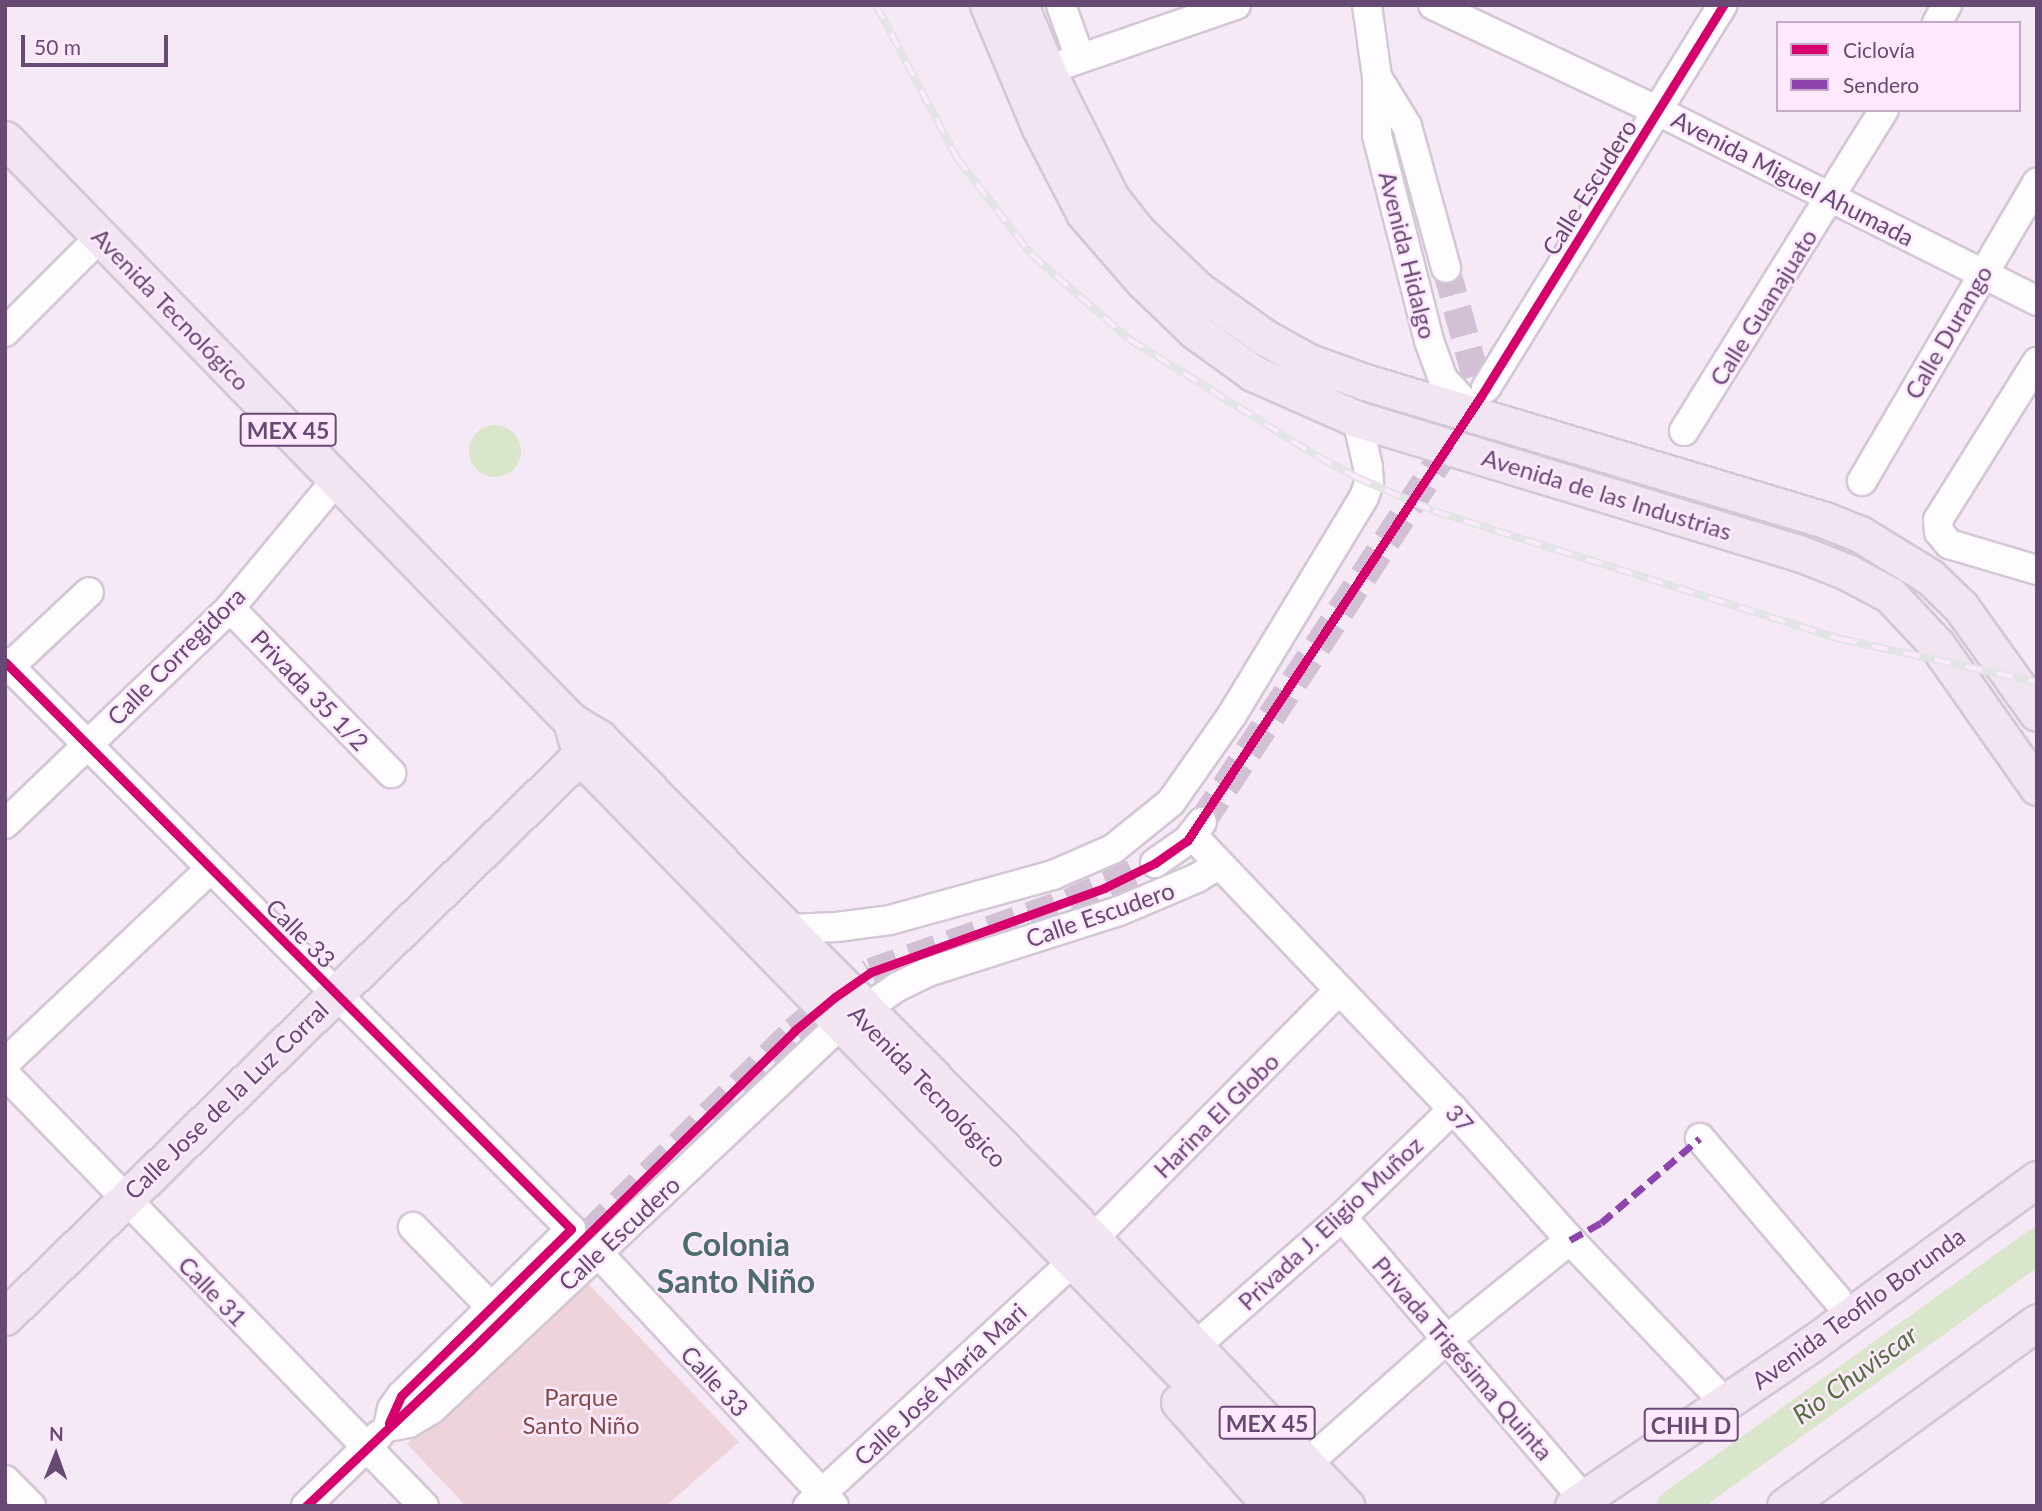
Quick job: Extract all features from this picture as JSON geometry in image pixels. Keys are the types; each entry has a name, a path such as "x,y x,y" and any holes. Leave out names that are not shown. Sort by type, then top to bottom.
{"main road":[{"name":"Avenida de las Industrias","path":"988,5 1014,72 1071,192 1108,242 1144,282 1195,331 1243,366 1357,419 1797,551 1847,572 1890,595 1937,645 2037,787"},
{"name":"Avenida de las Industrias","path":"1020,5 1046,70 1111,198 1138,232 1197,289 1264,337 1309,362 1483,403 1860,534 1930,577 1961,607 2037,713"},
{"name":"Avenida Tecnológico","path":"5,139 853,1017 1088,1256"},
{"name":"Avenida Tecnológico","path":"584,738 786,929 853,1017"},
{"name":"Calle Jose de la Luz Corral","path":"5,1317 335,995 584,738"},
{"path":"1764,1376 1785,1344 1838,1299 2037,1160"},
{"name":"Avenida Teofilo Borunda","path":"1578,1502 1810,1345 2037,1179"},
{"name":"MEX 45","path":"1088,1256 1187,1345 1346,1506"},
{"path":"1271,1506 1102,1317 1088,1292 1088,1256 1121,1257 1144,1272 1187,1345 1319,1453 1369,1506"},
{"path":"1785,1506 1909,1417 2021,1346 2037,1322"},
{"name":"MEX 45","path":"1187,1345 1312,1506"}],"street":[{"path":"1061,5 1080,58"},
{"path":"1046,70 1236,5"},
{"name":"Avenida Hidalgo","path":"1367,5 1377,77 1377,135 1432,351 1443,379 1483,403"},
{"name":"Avenida Miguel Ahumada","path":"1433,5 1658,111 2037,301"},
{"name":"Calle Escudero","path":"1483,403 1723,5"},
{"path":"1938,21 1947,5"},
{"name":"Avenida Hidalgo","path":"1377,77 1407,126 1446,268"},
{"name":"Calle Guanajuato","path":"1685,431 1883,112"},
{"name":"Calle Durango","path":"1861,481 2037,183"},
{"path":"5,332 100,237"},
{"path":"2037,362 1938,520 1939,533 1949,544 2037,570"},
{"path":"786,929 837,927 890,920 1053,875 1112,849 1171,802 1231,715 1364,497 1369,484 1368,467 1357,419"},
{"name":"Calle Corregidora","path":"5,824 230,608 337,480"},
{"path":"7,667 89,592"},
{"name":"Privada 35 1/2","path":"230,608 391,773"},
{"name":"Calle 33","path":"7,667 571,1228 490,1306"},
{"name":"Calle Escudero","path":"1155,863 1197,828"},
{"name":"37","path":"1197,828 1219,864 1453,1110 1570,1240 1725,1403"},
{"name":"Calle Escudero","path":"388,1427 409,1423 431,1410 853,1017 897,987 928,972 1119,911 1197,878 1219,864"},
{"path":"5,1063 210,869"},
{"name":"Harina El Globo","path":"1088,1256 1339,990"},
{"name":"Calle 31","path":"5,1074 424,1506"},
{"name":"Privada J. Eligio Muñoz","path":"1187,1345 1342,1217 1453,1110"},
{"path":"1700,1138 1838,1299"},
{"name":"Privada Trigésima Quinta","path":"1342,1217 1447,1340 1578,1502"},
{"path":"388,1427 392,1409 401,1396 490,1306 413,1227"},
{"path":"1319,1453 1447,1340 1570,1240"},
{"name":"Calle 33","path":"598,1253 821,1502"},
{"name":"Calle José María Mari","path":"821,1502 1088,1256"},
{"name":"Calle Escudero","path":"306,1506 470,1351"},
{"path":"5,1480 31,1506"}],"green space":[{"name":"Parque Santo Niño","path":"585,1280 739,1442 666,1506 466,1506 407,1444"}],"shaded area":[{"path":"495,425 514,432 521,451 514,470 495,477 476,470 469,451 476,432"}],"waterway":[{"name":"Rio Chuviscar","path":"1674,1506 2037,1245"}],"tunnel":[{"path":"1446,268 1481,396"},
{"path":"1202,822 1481,397"},
{"path":"470,1351 794,1031 835,997 871,972 1069,902 1155,863"}],"railway":[{"path":"876,5 957,158 1031,254 1129,339 1317,456 1356,477 1434,511 1841,639 2037,682"}],"marked path":[{"path":"1570,1240 1601,1223 1700,1138"}],"cycle path":[{"path":"306,1506 470,1351 794,1031 835,997 871,972 1104,888 1155,863 1187,841 1481,396 1723,5"},
{"path":"5,662 571,1229 401,1396 389,1423"}],"district":[{"name":"Colonia Santo Niño","path":"736,1264"}]}
